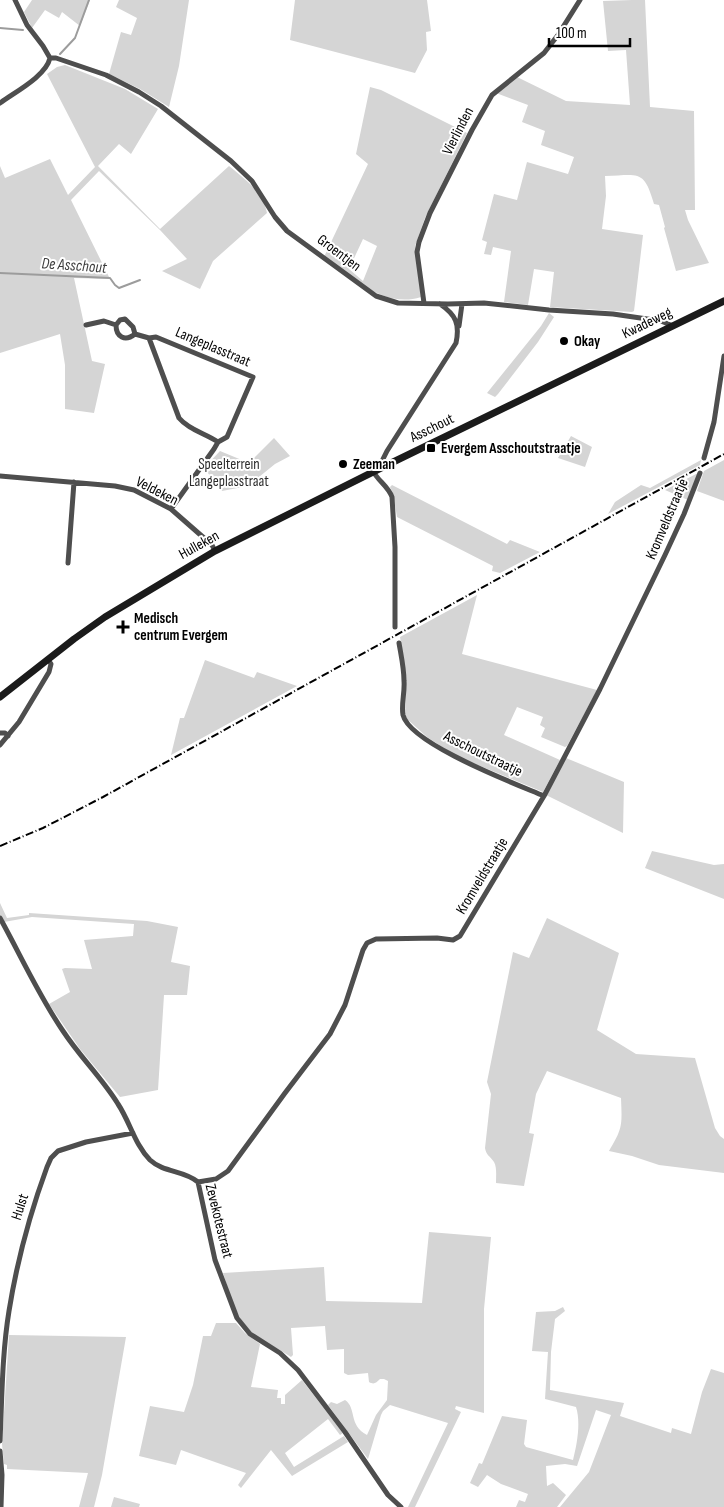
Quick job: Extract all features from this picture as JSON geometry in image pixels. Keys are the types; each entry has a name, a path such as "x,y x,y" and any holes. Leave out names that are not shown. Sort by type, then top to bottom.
{"main road":[{"name":"Kwadeweg","path":"502,409 724,301"},
{"name":"Asschout","path":"374,471 502,409"},
{"name":"Hulleken","path":"0,696 105,617 215,551 374,471"}],"street":[{"path":"0,103 39,75 46,68 50,58 44,46 27,25 15,0"},
{"name":"Vierlinden","path":"424,303 417,252 418,242 430,212 472,130 492,95 544,53 558,36 580,0"},
{"name":"Groentjen","path":"50,58 56,58 106,75 161,106 231,161 252,181 275,217 287,231 376,296 398,303 462,304 484,302 549,310 613,314 661,321 672,326"},
{"path":"439,304 455,318 458,331"},
{"path":"387,465 384,459 387,451 427,386 452,350 458,331 462,304"},
{"name":"Langeplasstraat","path":"120,320 126,320 133,327 135,334 130,338 121,338 116,330 116,324 120,320"},
{"name":"Langeplasstraat","path":"86,325 104,321 116,324"},
{"name":"Langeplasstraat","path":"135,334 149,338 156,337 253,378 227,437 218,442 171,508"},
{"name":"Langeplasstraat","path":"149,338 179,418 186,426 218,442"},
{"path":"704,458 714,422 724,356"},
{"path":"374,471 377,478 389,490 392,497 395,547 395,626"},
{"name":"Kromveldstraatje","path":"198,1182 216,1179 228,1171 321,1048 335,1027 345,1005 363,950 367,944 376,939 385,938 458,939 544,796 600,689 684,514 700,472"},
{"name":"Veldeken","path":"0,476 115,486 134,490 171,508 212,545 215,551"},
{"path":"68,563 74,482"},
{"name":"Asschoutstraatje","path":"399,643 404,681 403,715 406,721 418,733 454,757 544,796"},
{"path":"0,745 19,722 49,672 51,664 48,660"},
{"path":"0,732 8,736"},
{"name":"Zevekotestraat","path":"0,918 54,1017 73,1045 112,1094 140,1146 154,1163 165,1169 189,1176 198,1182 213,1254 237,1318 250,1334 280,1353 298,1370 345,1432 388,1495 401,1507"},
{"name":"Hulst","path":"0,1442 8,1313 22,1240 47,1167 51,1158 58,1151 86,1142 133,1133"},
{"path":"0,1451 2,1475 1,1507"}],"green space":[{"path":"32,0 90,0 80,26 62,12 59,18 45,10 32,28 24,12"},
{"path":"119,0 189,0 179,66 169,107 140,89 109,74 121,32 131,35 137,18 116,7"},
{"path":"295,0 427,0 431,31 426,32 427,50 415,73 290,40"},
{"path":"645,0 650,107 694,111 695,210 685,210 709,263 676,271 659,205 654,204 643,179 633,175 605,176 606,196 602,229 643,235 634,311 550,307 554,272 534,269 528,305 504,302 511,251 493,247 491,255 484,254 487,242 482,240 494,194 517,200 527,162 568,174 574,157 541,145 545,131 522,122 528,105 496,93 517,77 566,101 630,105 626,50 608,51 603,1"},
{"path":"65,65 125,89 158,109 131,154 119,144 98,166 160,229 229,166 257,192 265,205 267,213 213,261 200,289 162,271 187,259 99,171 71,200 110,279 74,278 92,361 105,364 94,413 65,409 65,365 60,334 0,353 0,166 5,178 50,159 68,195 95,167 47,74 57,67"},
{"path":"370,87 381,90 467,133 425,218 415,246 421,297 407,300 381,295 357,282 324,257 368,164 356,154","holes":["363,239 377,246 363,281 349,269"]},
{"path":"549,313 554,317 538,342 498,394 495,397 487,393 541,326"},
{"path":"571,436 592,447 585,467 558,458"},
{"name":"Speelterrein Langeplasstraat","path":"274,438 290,456 275,464 248,486 222,491 204,468 220,451 249,463"},
{"path":"701,460 700,465 608,514 615,502 641,485 650,488"},
{"path":"724,460 724,501 697,491 704,471"},
{"path":"698,473 688,500 665,490"},
{"path":"392,485 507,544 510,540 540,552 500,573 492,571 493,566 397,517 393,493 390,487"},
{"path":"477,595 462,654 597,690 565,747 541,737 545,728 540,725 543,717 517,707 504,735 560,760 543,792 456,756 427,737 407,719 405,714 406,690 400,637"},
{"path":"205,660 254,678 257,672 297,686 171,755 180,718 184,718"},
{"path":"566,758 624,782 623,833 546,795"},
{"path":"652,851 714,865 724,864 724,899 645,868"},
{"path":"0,903 7,918 29,915 29,913 147,921 178,927 171,962 190,966 187,995 164,995 158,1090 120,1097 80,1049 49,1004 70,992 62,969 92,969 84,940 133,936 134,924 32,917 4,922 0,915"},
{"path":"547,918 619,953 597,1030 636,1054 695,1058 715,1128 724,1139 724,1173 659,1165 609,1151 621,1126 621,1098 547,1071 536,1094 529,1133 534,1134 524,1186 496,1183 495,1164 485,1148 491,1094 487,1082 513,952 529,958"},
{"path":"429,1232 491,1237 484,1309 484,1413 456,1406 455,1409 461,1412 415,1507 408,1507 448,1423 390,1405 381,1415 368,1459 328,1405 331,1402 337,1404 345,1400 349,1403 357,1426 367,1435 376,1415 387,1400 388,1381 380,1379 372,1383 369,1382 368,1373 348,1375 344,1373 344,1349 327,1350 325,1326 291,1328 293,1355 291,1357 259,1338 248,1329 238,1315 223,1273 324,1267 326,1301 422,1303"},
{"path":"563,1307 565,1311 555,1319 551,1352 550,1390 624,1403 620,1416 671,1433 672,1428 691,1434 702,1392 711,1369 724,1373 724,1507 560,1507 589,1472 611,1415 596,1410 577,1466 565,1464 546,1466 547,1486 553,1483 566,1495 557,1507 516,1507 519,1500 525,1502 528,1494 501,1484 487,1475 478,1487 470,1483 479,1463 482,1464 502,1416 527,1420 524,1444 526,1447 573,1460 578,1427 576,1407 545,1399 548,1352 532,1351 536,1312 555,1311"},
{"path":"216,1323 236,1323 245,1333 260,1344 251,1387 278,1390 277,1398 281,1398 281,1404 285,1404 285,1395 302,1380 343,1433 340,1435 328,1419 285,1453 294,1467 344,1436 348,1442 292,1476 271,1450 241,1488 238,1485 246,1473 181,1450 176,1465 139,1456 150,1406 184,1412 193,1385 203,1336 211,1336"},
{"path":"9,1335 126,1337 102,1475 94,1507 79,1507 88,1473 7,1469 7,1465 4,1464 2,1444"},
{"path":"114,1497 140,1504 139,1507 111,1507"}],"waterway":[{"path":"60,54 75,38 89,0"},
{"path":"0,28 23,30"},
{"name":"De Asschout","path":"0,273 110,278 119,288 140,280"}],"railway":[{"path":"0,846 43,828 103,797 724,454"}],"place":[{"name":"Okay","path":"564,341"},
{"name":"Evergem Asschoutstraatje","path":"431,448"},
{"name":"Zeeman","path":"343,464"},
{"name":"Medisch centrum Evergem","path":"123,627"}]}
